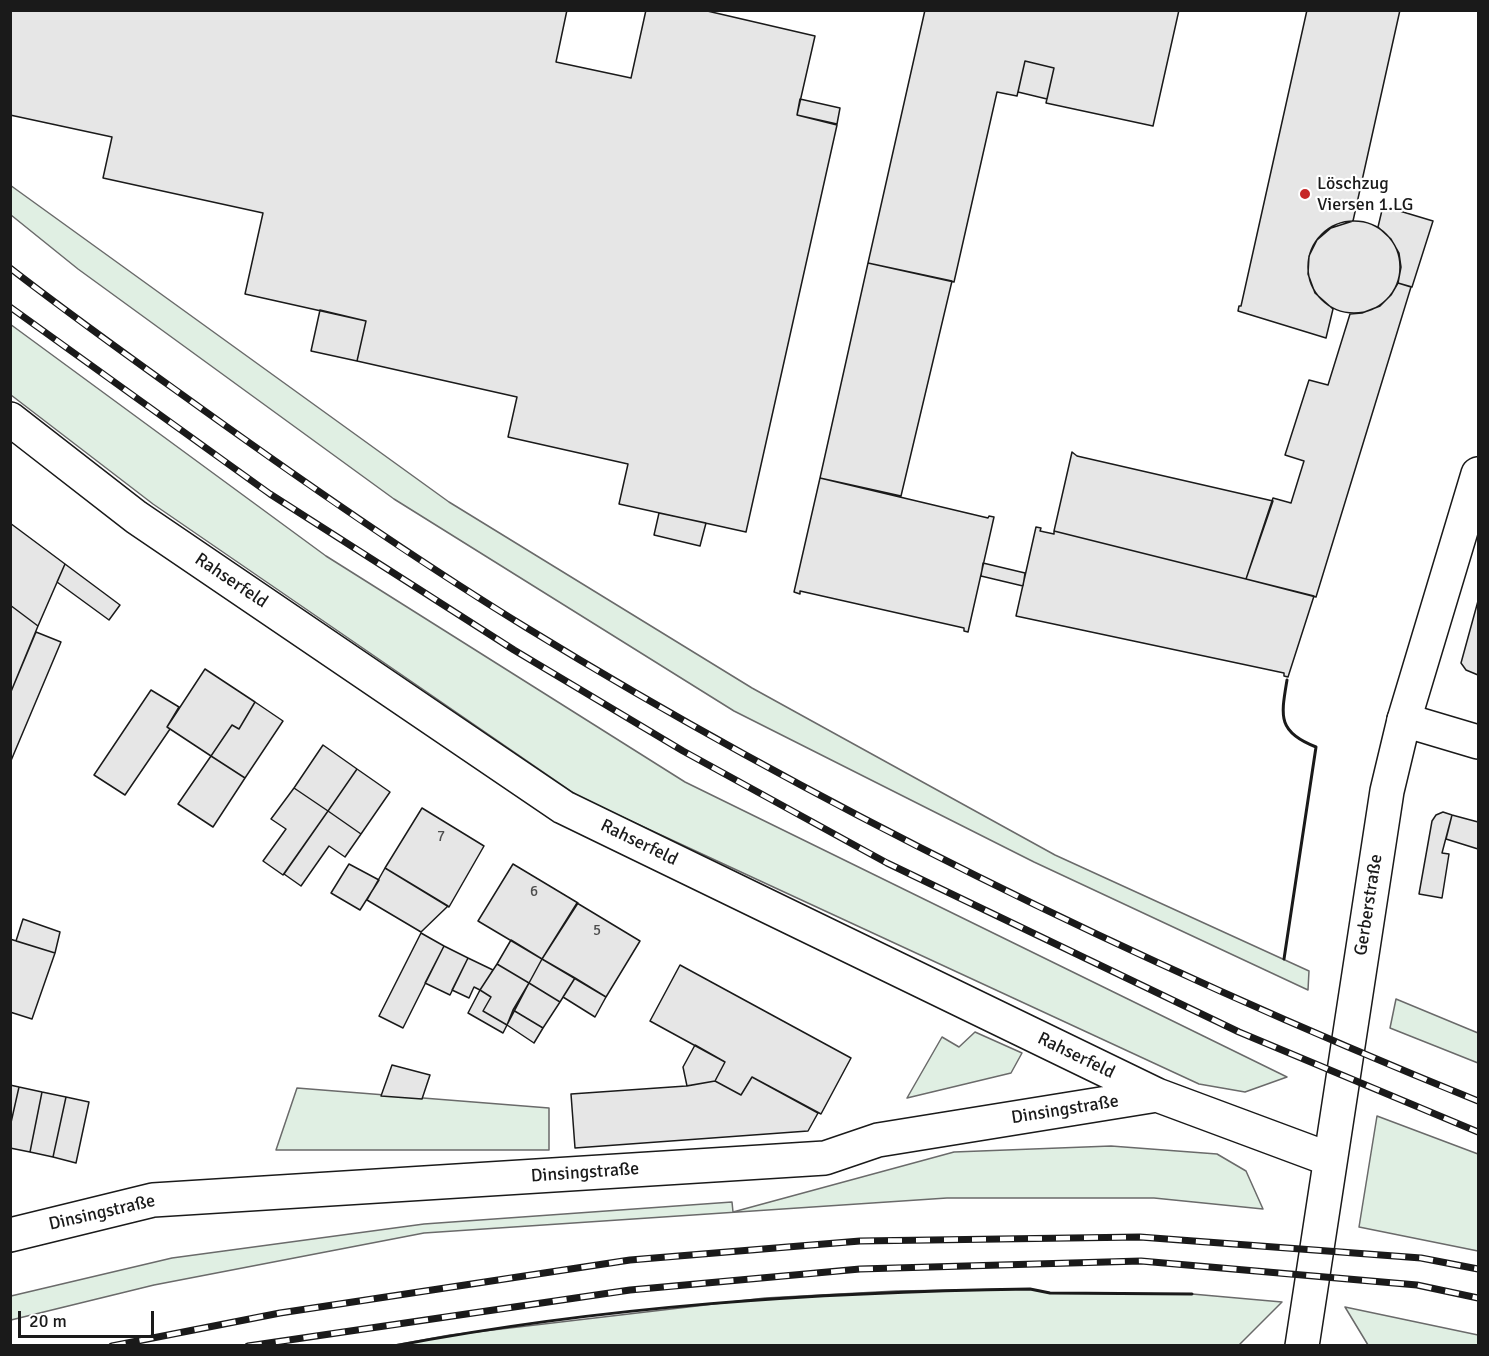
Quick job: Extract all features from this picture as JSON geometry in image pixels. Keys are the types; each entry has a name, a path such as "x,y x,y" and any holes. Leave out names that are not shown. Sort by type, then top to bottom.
{"street":[{"name":"Rahserfeld","path":"10,419 136,517 563,807 1157,1095 1329,1159"},
{"name":"Gerberstraße","path":"1302,1346 1387,791 1404,720 1479,474"},
{"path":"1404,720 1479,742"},
{"name":"Dinsingstraße","path":"10,1235 153,1200 825,1158 878,1140 1157,1095"}],"green space":[{"path":"10,185 449,502 752,688 1055,855 1309,971 1308,990 1034,862 734,711 394,499 78,269 11,215"},
{"path":"10,324 326,556 685,782 1287,1077 1245,1092 1199,1084 581,798 153,504 11,395"},
{"path":"1396,999 1478,1033 1478,1063 1390,1028"},
{"path":"975,1032 1022,1053 1011,1073 907,1098 942,1037 959,1047"},
{"path":"297,1088 549,1108 549,1150 276,1150"},
{"path":"1377,1116 1478,1154 1478,1251 1359,1227"},
{"path":"1111,1146 1217,1154 1246,1171 1263,1209 1154,1198 947,1198 424,1233 154,1285 11,1320 11,1296 172,1258 424,1224 732,1202 733,1212 954,1152"},
{"path":"1030,1289 1050,1293 1192,1294 1282,1302 1239,1345 395,1345 450,1335 765,1298 896,1291"},
{"path":"1345,1307 1478,1335 1478,1345 1368,1345"}],"building":[{"path":"10,10 567,10 556,62 631,78 646,10 703,10 815,36 797,115 837,125 746,532 619,504 628,464 508,437 517,397 357,361 366,321 245,294 263,213 103,178 112,137 10,115"},
{"path":"925,10 1179,10 1153,126 1046,103 1054,68 1025,61 1017,96 997,92 954,282 868,263"},
{"path":"1307,10 1400,10 1353,221 1331,228 1317,240 1309,256 1308,274 1315,293 1333,309 1326,338 1238,311 1241,306"},
{"path":"1025,61 1054,68 1047,99 1018,92"},
{"path":"800,99 840,108 837,124 797,115"},
{"path":"1383,206 1433,221 1412,287 1398,283 1401,267 1399,253 1391,239 1378,227"},
{"path":"1354,221 1372,225 1387,234 1396,249 1400,267 1396,285 1387,300 1372,309 1354,313 1336,309 1321,300 1312,285 1308,267 1312,249 1321,234 1336,225"},
{"path":"868,263 952,281 901,496 820,478"},
{"path":"1398,283 1411,287 1316,597 1246,579 1273,498 1291,503 1304,461 1285,455 1309,380 1328,385 1350,314 1362,313 1380,306 1391,295"},
{"path":"320,310 366,321 357,361 311,351"},
{"path":"1072,452 1077,456 1273,501 1246,579 1054,531"},
{"path":"820,478 988,518 989,516 994,517 968,632 964,631 964,628 800,591 800,594 794,592"},
{"path":"659,513 706,523 700,546 654,535"},
{"path":"10,523 65,564 38,626 10,605"},
{"path":"1036,527 1041,528 1040,531 1054,534 1054,531 1314,596 1288,677 1284,676 1284,673 1016,616"},
{"path":"983,563 1025,573 1023,586 981,576"},
{"path":"65,564 120,605 109,620 57,582"},
{"path":"1478,601 1478,675 1466,670 1461,663"},
{"path":"10,605 38,626 10,694"},
{"path":"36,632 61,642 10,763 10,694"},
{"path":"205,669 255,702 239,729 232,725 211,756 167,727"},
{"path":"151,690 179,707 167,727 170,729 125,795 94,775"},
{"path":"255,702 283,721 245,778 211,756 232,725 239,729"},
{"path":"323,745 357,769 328,811 294,788"},
{"path":"211,756 245,778 213,827 178,804"},
{"path":"357,769 390,792 361,834 328,811"},
{"path":"294,788 328,811 283,875 263,861 286,829 271,819"},
{"path":"422,808 484,846 449,907 385,868"},
{"path":"328,811 361,834 345,857 329,846 301,886 284,874"},
{"path":"1443,812 1452,815 1442,853 1449,854 1442,898 1419,894 1432,821 1436,815"},
{"path":"1452,815 1478,822 1478,849 1446,839"},
{"path":"349,864 379,880 360,910 331,893"},
{"path":"513,864 578,903 542,959 478,921"},
{"path":"385,868 448,906 421,932 367,900"},
{"path":"577,903 640,941 606,997 542,959"},
{"path":"23,919 60,932 55,953 16,941"},
{"path":"421,933 444,946 403,1028 379,1016"},
{"path":"10,939 55,953 32,1019 10,1012"},
{"path":"511,940 542,959 529,983 497,964"},
{"path":"444,946 468,958 450,995 425,983"},
{"path":"468,958 493,970 480,990 474,987 469,998 452,990"},
{"path":"542,959 575,978 560,1002 529,983"},
{"path":"497,964 529,983 507,1025 483,1011 491,997 480,990"},
{"path":"680,965 851,1058 821,1114 752,1077 741,1095 715,1081 725,1062 650,1021"},
{"path":"575,978 606,997 595,1017 563,997"},
{"path":"529,983 560,1002 543,1028 513,1010"},
{"path":"480,990 491,997 483,1011 507,1025 503,1033 468,1013"},
{"path":"513,1010 543,1028 534,1043 507,1025"},
{"path":"695,1045 725,1062 715,1081 687,1086 683,1067"},
{"path":"392,1065 430,1075 422,1099 381,1096"},
{"path":"752,1077 818,1113 808,1131 575,1148 571,1094 686,1086 715,1081 741,1095"},
{"path":"10,1085 19,1087 10,1127"},
{"path":"19,1087 42,1092 30,1152 10,1148 10,1127"},
{"path":"42,1092 66,1097 53,1157 30,1152"},
{"path":"66,1097 89,1102 76,1163 53,1157"}],"railway":[{"path":"10,268 154,374 363,522 527,628 641,696 874,824 993,884 1234,997 1478,1101"},
{"path":"10,307 270,494 514,650 683,751 887,863 1239,1032 1478,1132"},
{"path":"112,1346 280,1313 630,1260 860,1241 1140,1237 1421,1258 1478,1269"},
{"path":"248,1346 630,1290 860,1269 1141,1261 1417,1285 1478,1298"}],"wall":[{"path":"1284,959 1316,747 1303,741 1288,729 1283,713 1287,680"},
{"path":"394,1346 473,1332 631,1311 791,1298 1030,1289 1050,1293 1192,1294"}],"place":[{"name":"Löschzug Viersen 1.LG","path":"1305,194"}]}
